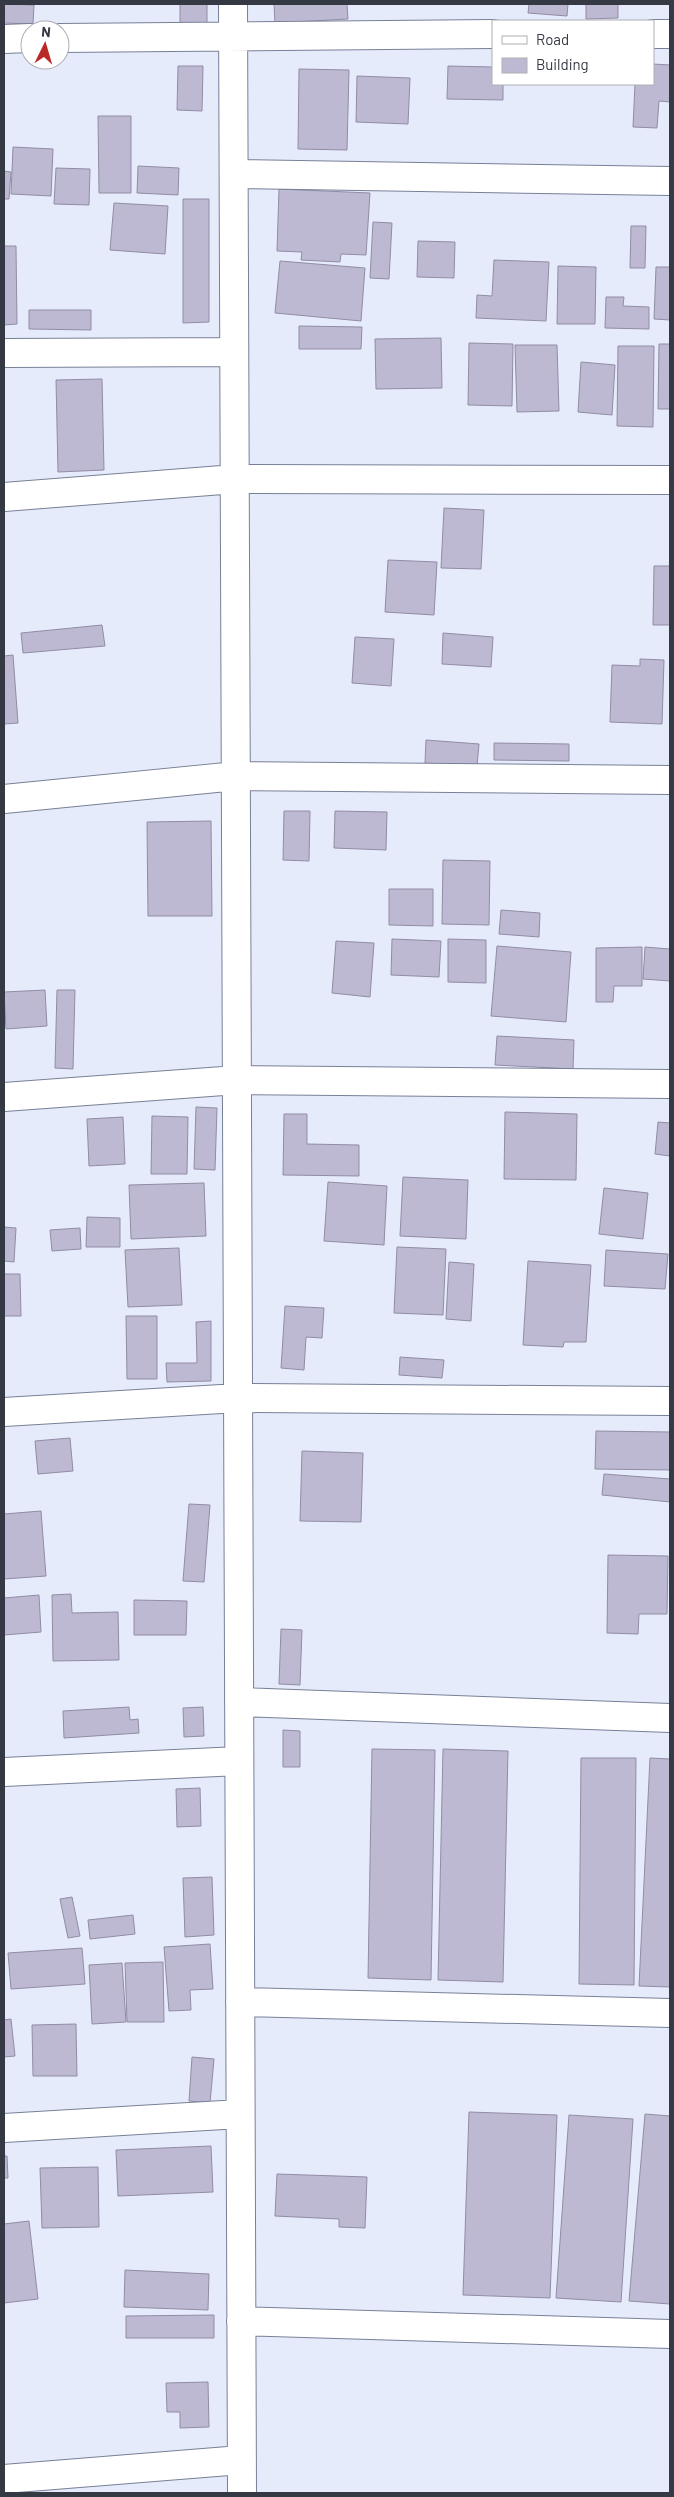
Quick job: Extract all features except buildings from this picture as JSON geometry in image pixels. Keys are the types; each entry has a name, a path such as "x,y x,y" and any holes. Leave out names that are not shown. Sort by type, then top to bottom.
{"street":[{"path":"233,4 242,2493"},
{"path":"70,38 492,34"},
{"path":"654,34 670,34"},
{"path":"4,38 20,38"},
{"path":"234,174 670,181"},
{"path":"4,353 234,352"},
{"path":"4,497 235,479 670,480"},
{"path":"4,799 236,776 670,780"},
{"path":"4,1097 237,1080 670,1084"},
{"path":"4,1412 238,1398 670,1401"},
{"path":"239,1702 670,1718"},
{"path":"4,1772 239,1761"},
{"path":"240,2002 670,2012"},
{"path":"4,2128 240,2114"},
{"path":"241,2320 670,2334"},
{"path":"4,2479 242,2460"}]}
